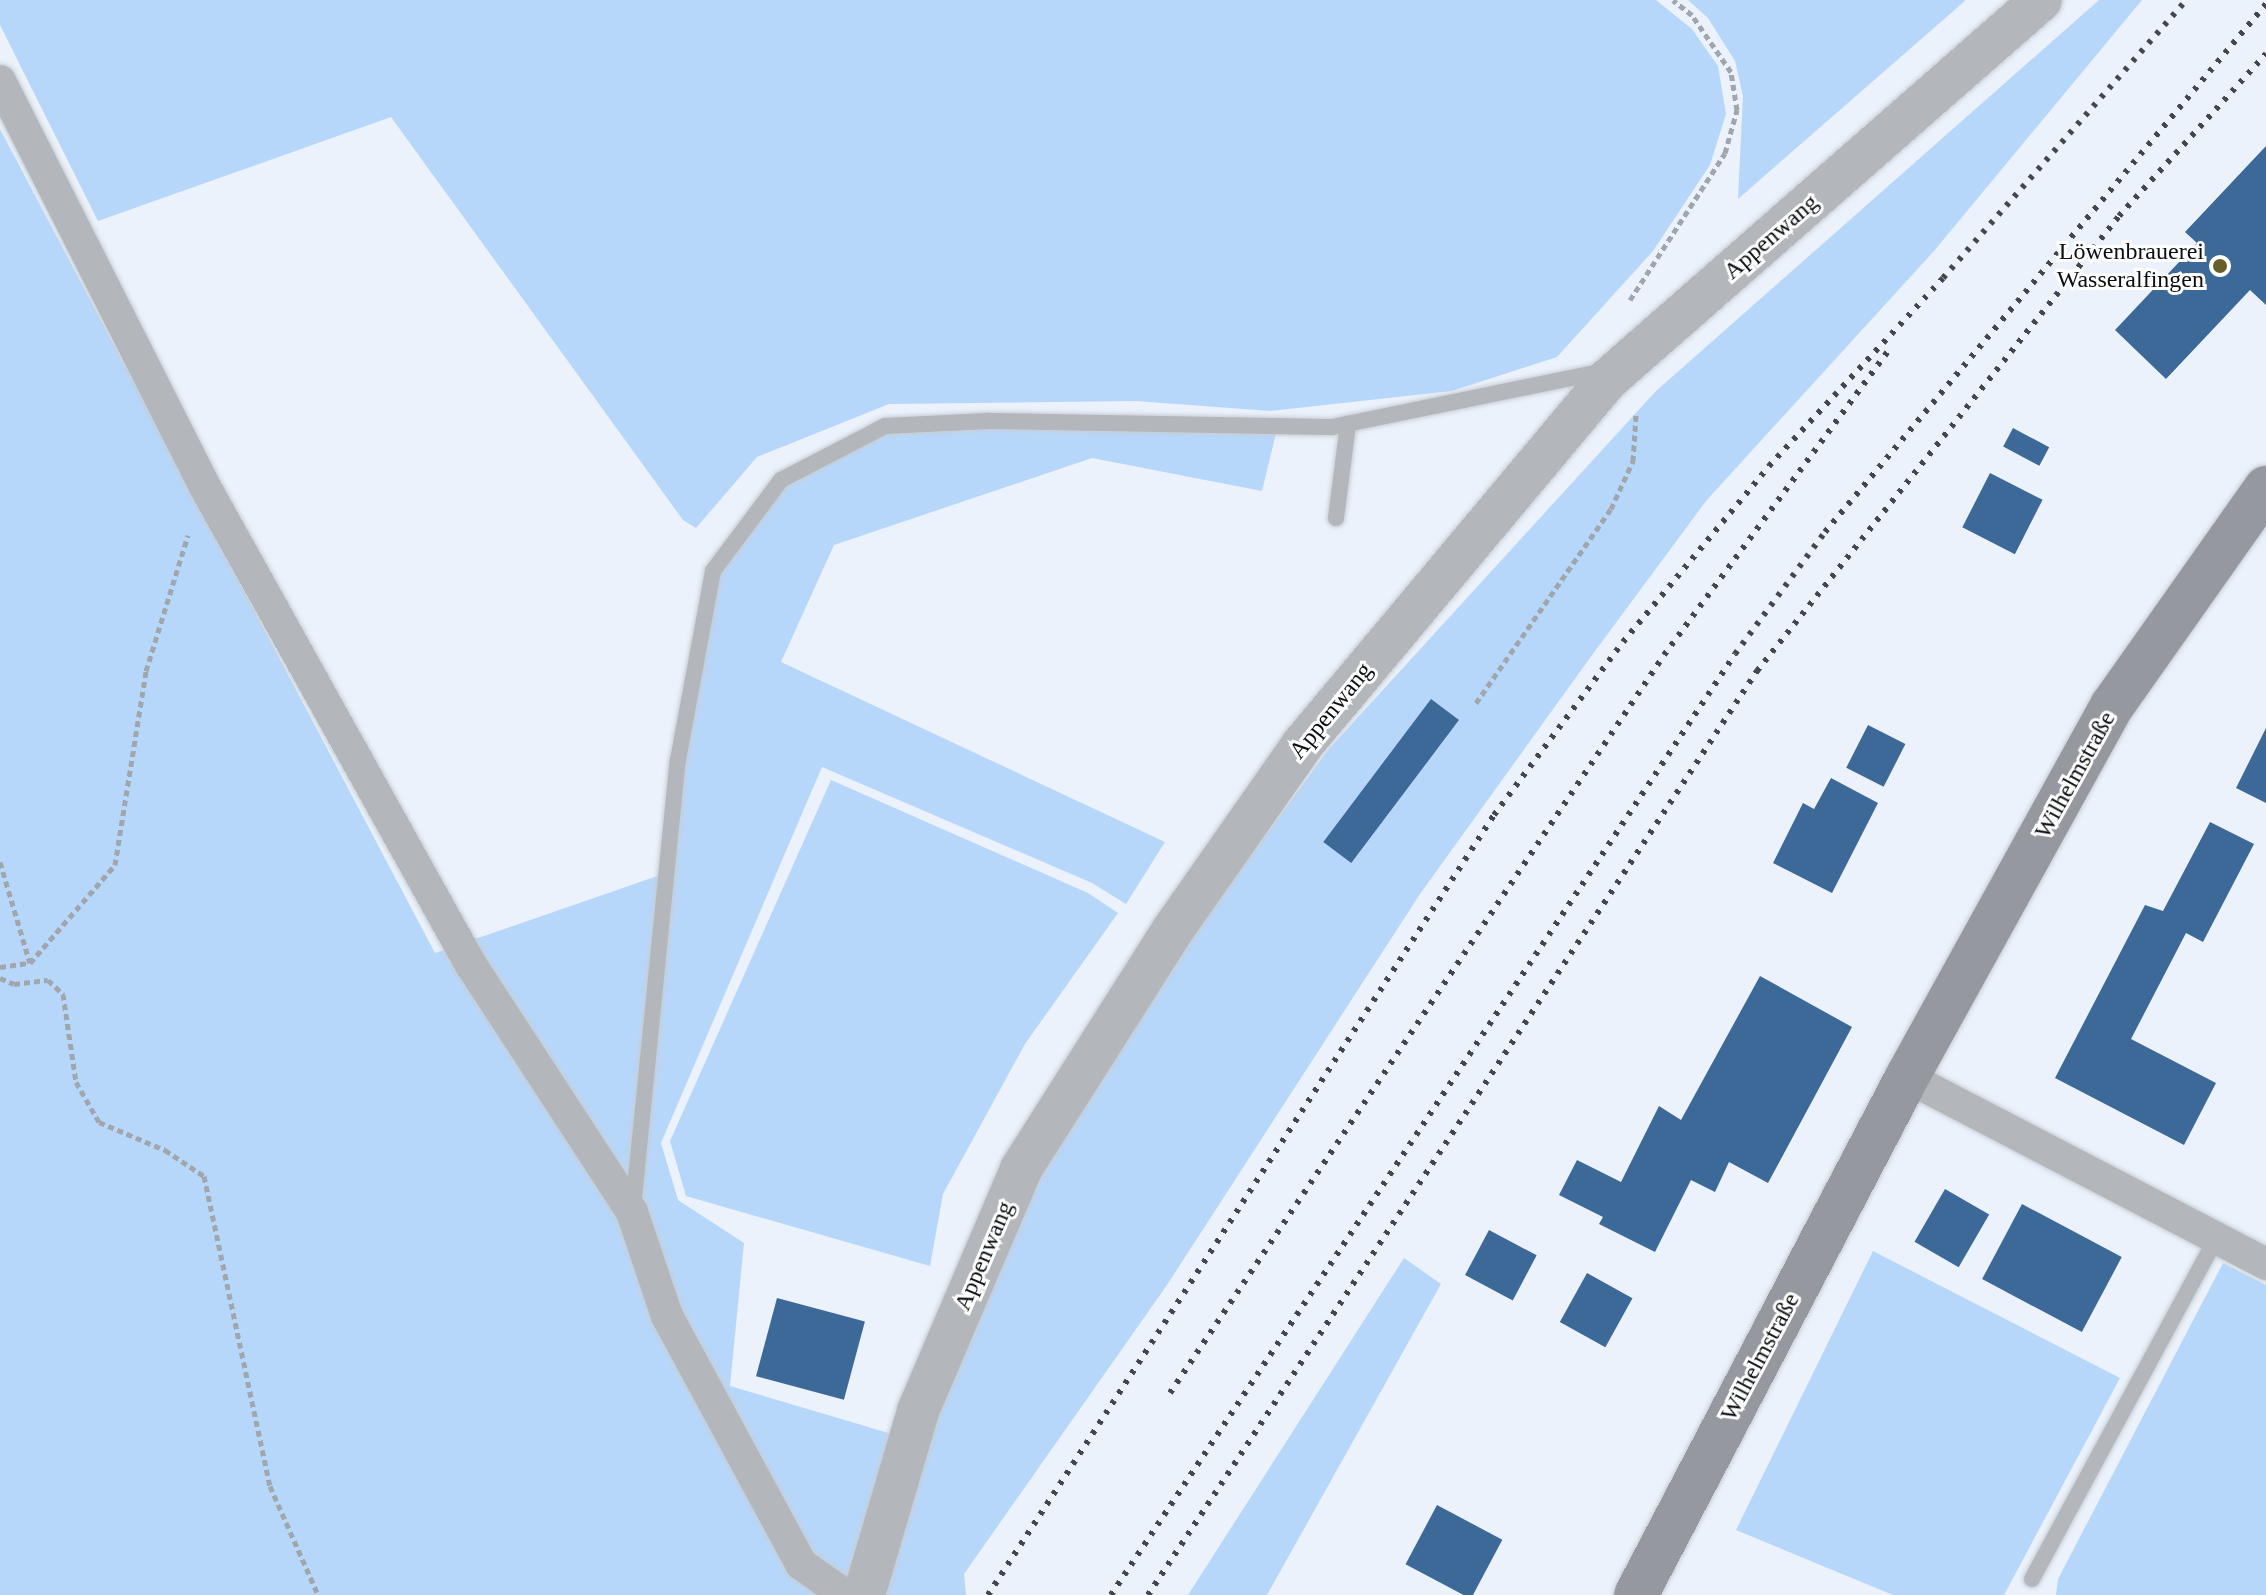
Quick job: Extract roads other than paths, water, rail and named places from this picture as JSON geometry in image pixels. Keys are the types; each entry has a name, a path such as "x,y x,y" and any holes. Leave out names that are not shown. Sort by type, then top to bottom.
{"main road":[{"name":"Wilhelmstraße","path":"1636,1595 1907,1077 2112,706 2266,488"}],"street":[{"name":"Appenwang","path":"864,1595 918,1411 1021,1169 1172,931 1302,745 1614,374 2041,0"},
{"path":"0,81 204,485 471,965 632,1212 667,1316 801,1564 845,1595"},
{"path":"1907,1077 2266,1264"}],"lane":[{"path":"632,1212 678,760 713,571 781,480 885,426 988,421 1348,424 1594,373 1614,374"},
{"path":"1336,518 1348,424"},
{"path":"2032,1579 2216,1238"}],"railway":[{"path":"988,1595 1494,815 1623,642 1769,466 1943,278 2186,0"},
{"path":"1111,1595 1735,654 1825,532 2266,4"},
{"path":"1148,1595 1757,671 2119,216 2266,54"},
{"path":"1170,1393 1664,655 1890,349"}],"place":[{"name":"Löwenbrauerei Wasseralfingen","path":"2220,266"}]}
